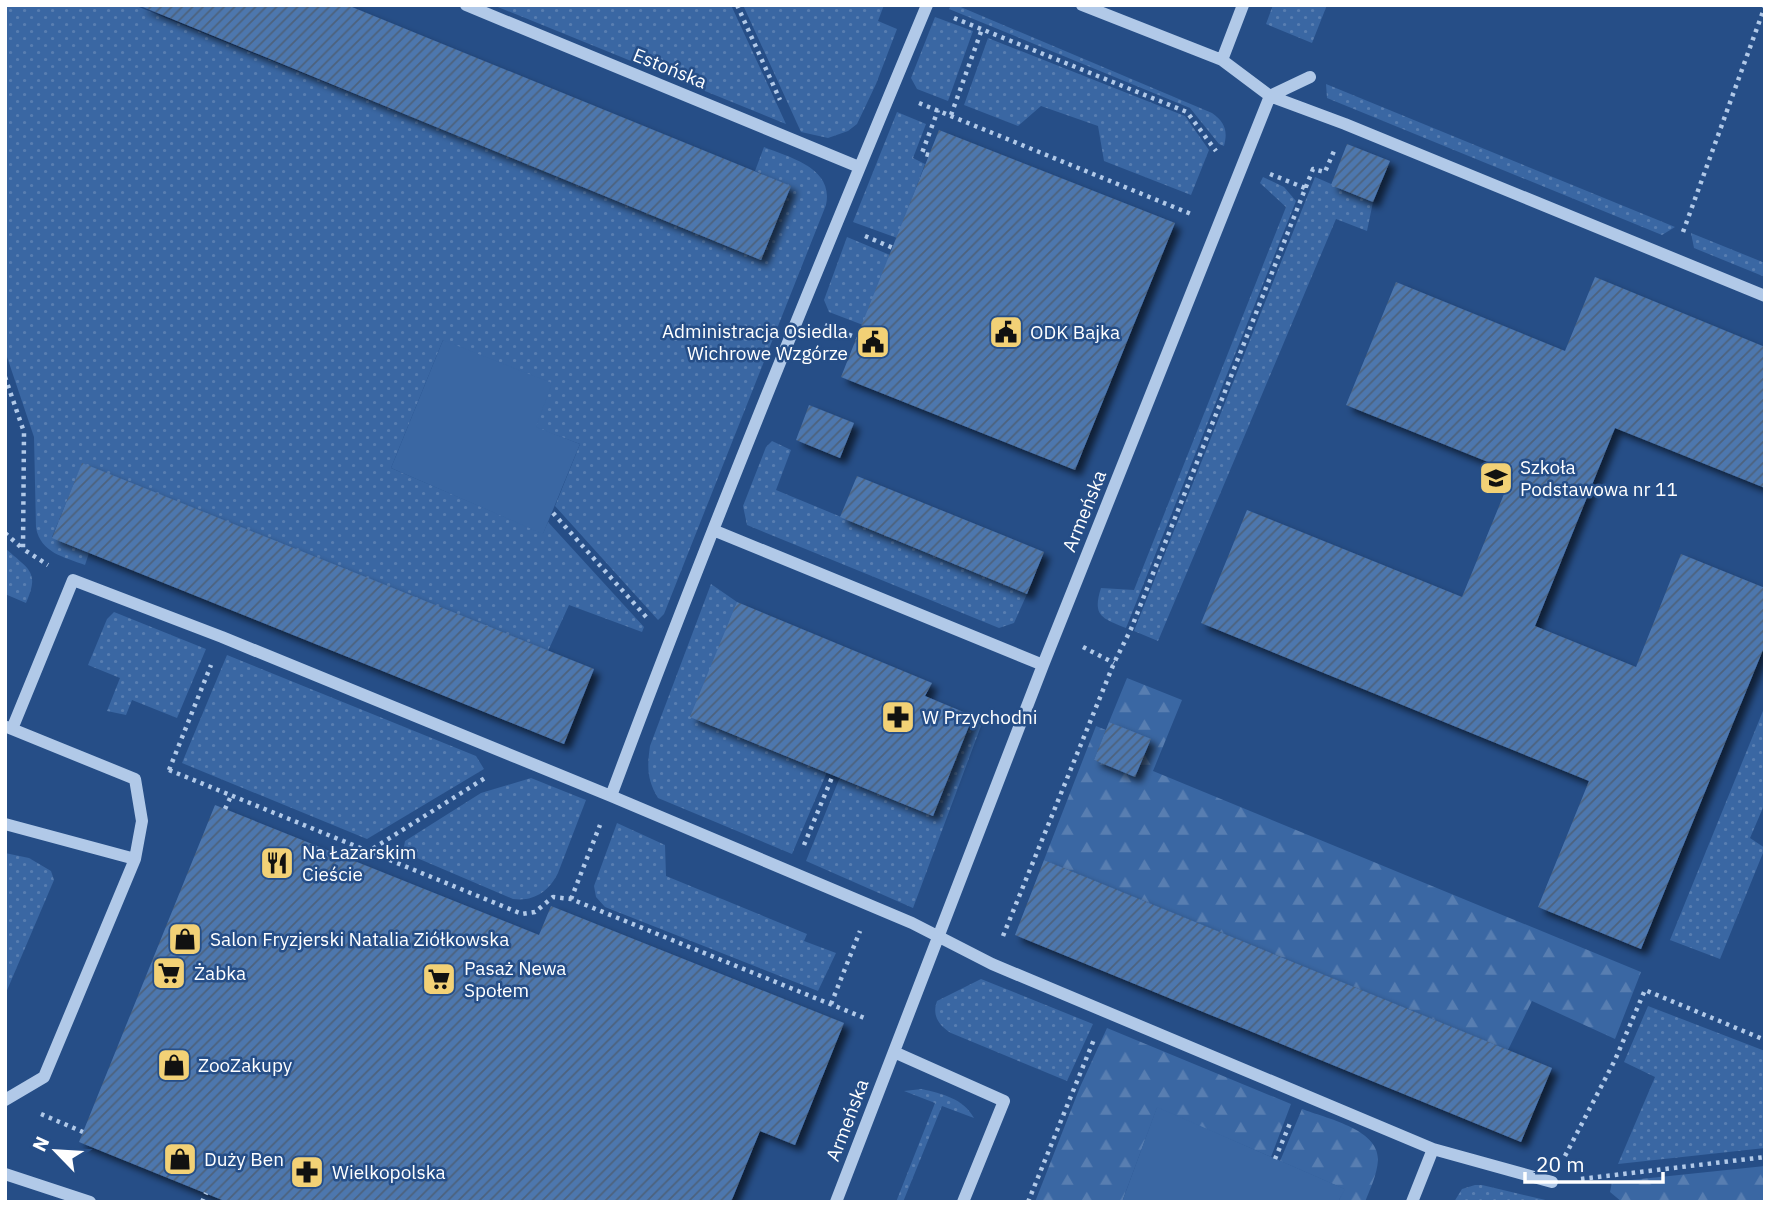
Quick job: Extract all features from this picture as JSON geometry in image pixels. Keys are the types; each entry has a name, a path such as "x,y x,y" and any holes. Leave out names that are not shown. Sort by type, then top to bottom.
{"street":[{"name":"Estońska","path":"466,5 859,167"},
{"path":"1082,5 1222,60 1270,96 1345,124 1765,296"},
{"path":"1222,60 1243,5"},
{"path":"611,796 668,642 859,167 927,6"},
{"path":"1270,96 1310,77"},
{"name":"Armeńska","path":"836,1202 1043,665 1270,96"},
{"path":"713,530 1043,665"},
{"path":"5,1100 44,1077 135,859 142,821 135,779 9,728 73,580 222,637 518,757 912,923 992,964 1433,1149 1552,1182"},
{"path":"5,824 135,859"},
{"path":"894,1052 1004,1101 963,1202"},
{"path":"1412,1202 1433,1149"},
{"path":"5,1174 90,1202"}],"path":[{"path":"737,5 800,142"},
{"path":"927,6 1187,112 1216,152"},
{"path":"1673,259 1765,6"},
{"path":"951,115 982,29"},
{"path":"892,92 1191,214"},
{"path":"929,155 922,153 938,110"},
{"path":"992,964 1114,663 1131,629 1305,188 1313,169 1325,172 1345,124"},
{"path":"1264,172 1305,188"},
{"path":"5,377 24,432 23,549"},
{"path":"552,513 668,642"},
{"path":"5,533 23,549 73,580"},
{"path":"169,771 222,637"},
{"path":"1083,647 1114,663"},
{"path":"350,859 369,851 518,757"},
{"path":"135,779 142,760 522,914 535,912 553,897 571,899 867,1019"},
{"path":"792,873 833,775"},
{"path":"225,809 231,796"},
{"path":"571,899 611,796"},
{"path":"831,1003 860,930"},
{"path":"1552,1182 1615,1060 1645,990 1765,1040"},
{"path":"1028,1202 1075,1083 1107,1012"},
{"path":"1275,1159 1301,1095"},
{"path":"37,1113 83,1132"},
{"path":"1552,1182 1765,1157"},
{"path":"202,1202 206,1194"}],"green space":[{"path":"5,5 134,5 761,259 791,186 755,171 764,147 798,160 817,173 827,192 826,205 664,614 658,620 555,506 580,444 536,428 443,340 391,468 543,533 548,522 644,627 642,632 569,605 548,651 82,464 52,537 89,553 85,565 48,549 36,528 34,437 5,351"},
{"path":"493,5 731,5 786,124"},
{"path":"743,5 884,5 878,21 897,29 857,124 848,131 828,138 801,132"},
{"path":"951,5 1212,113 1224,127 1224,146 1219,144 1190,108 949,9"},
{"path":"1273,5 1327,5 1312,43 1266,24"},
{"path":"935,17 973,31 948,101 917,89 911,78"},
{"path":"988,38 1185,116 1209,150 1191,195 1104,161 1098,126 1041,106 1018,126 964,105"},
{"path":"1326,84 1675,227 1662,235 1327,98"},
{"path":"897,112 926,124 913,158 925,164 897,238 853,222"},
{"path":"1263,177 1284,187 1296,201 1126,628 1101,615 1098,605 1101,588 1134,590 1286,207 1260,183"},
{"path":"1315,177 1373,202 1367,231 1336,219 1158,641 1134,631"},
{"path":"1691,233 1765,263 1765,277 1694,248"},
{"path":"847,237 890,255 863,325 829,312 824,300"},
{"path":"443,340 552,383 536,427 580,444 543,534 391,468"},
{"path":"772,441 791,450 776,490 1027,594 1014,623 999,628 747,525 743,506 766,447"},
{"path":"5,548 26,567 32,577 26,603 5,594"},
{"path":"711,584 737,602 827,772 792,854 658,798 650,779 650,746"},
{"path":"114,612 206,649 177,718 132,700 126,715 107,711 120,678 88,665 107,619"},
{"path":"227,655 476,756 484,769 367,839 182,763"},
{"path":"1127,678 1182,700 1153,771 1641,972 1615,1039 1532,1001 1508,1050 1044,860 1096,726 1106,730 1094,760 1135,777 1151,740 1109,722"},
{"path":"1765,706 1765,803 1750,838 1765,848 1720,959 1670,940"},
{"path":"973,716 981,726 913,908 806,861 840,777 933,815"},
{"path":"531,778 586,800 558,873 540,894 528,899 513,899 403,852 405,841 481,793"},
{"path":"617,823 665,845 666,876 807,934 804,941 836,953 818,991 605,907 596,897 594,886"},
{"path":"5,853 29,858 51,871 54,880 5,995"},
{"path":"981,979 1093,1024 1067,1081 951,1033 943,1027 935,1011 937,1001"},
{"path":"1648,1006 1765,1051 1765,1148 1618,1164 1655,1077 1624,1062"},
{"path":"1107,1028 1291,1104 1271,1157 1157,1108 1122,1202 1035,1202 1080,1087"},
{"path":"922,1089 958,1101 974,1118 942,1106 903,1202 896,1202 935,1103 904,1091"},
{"path":"1157,1107 1345,1189 1338,1202 1122,1202"},
{"path":"1302,1109 1349,1126 1370,1140 1376,1149 1378,1160 1365,1202 1338,1202 1344,1189 1280,1161"},
{"path":"1765,1166 1765,1202 1622,1202 1610,1192 1612,1182"},
{"path":"1475,1185 1554,1202 1454,1202 1462,1189"}],"building":[{"path":"138,5 347,5 791,186 761,260"},
{"path":"939,130 1175,223 1075,470 841,377"},
{"path":"1347,144 1390,161 1373,202 1331,185"},
{"path":"1595,277 1765,347 1765,488 1615,428 1535,626 1636,667 1681,554 1765,588 1765,645 1641,949 1538,907 1589,781 1201,623 1247,510 1462,597 1513,472 1346,405 1396,282 1565,351"},
{"path":"809,405 854,423 840,458 796,440"},
{"path":"82,463 594,669 564,744 52,538"},
{"path":"857,476 1044,552 1027,594 840,517"},
{"path":"737,602 932,683 925,696 973,716 933,816 690,717"},
{"path":"1109,722 1151,739 1135,777 1094,760"},
{"name":"Pasaż Newa Społem","path":"215,805 539,935 551,906 844,1023 795,1145 760,1131 731,1202 227,1202 79,1142"},
{"path":"1044,860 1552,1068 1521,1142 1015,935"}],"place":[{"name":"ODK Bajka","path":"1006,332"},
{"name":"Administracja Osiedla Wichrowe Wzgórze","path":"873,342"},
{"name":"Szkoła Podstawowa nr 11","path":"1496,478"},
{"name":"W Przychodni","path":"898,717"},
{"name":"Na Łazarskim Cieście","path":"277,863"},
{"name":"Salon Fryzjerski Natalia Ziółkowska","path":"185,939"},
{"name":"Żabka","path":"169,973"},
{"name":"Pasaż Newa Społem","path":"439,979"},
{"name":"ZooZakupy","path":"174,1065"},
{"name":"Duży Ben","path":"180,1159"},
{"name":"Wielkopolska","path":"307,1172"}]}
